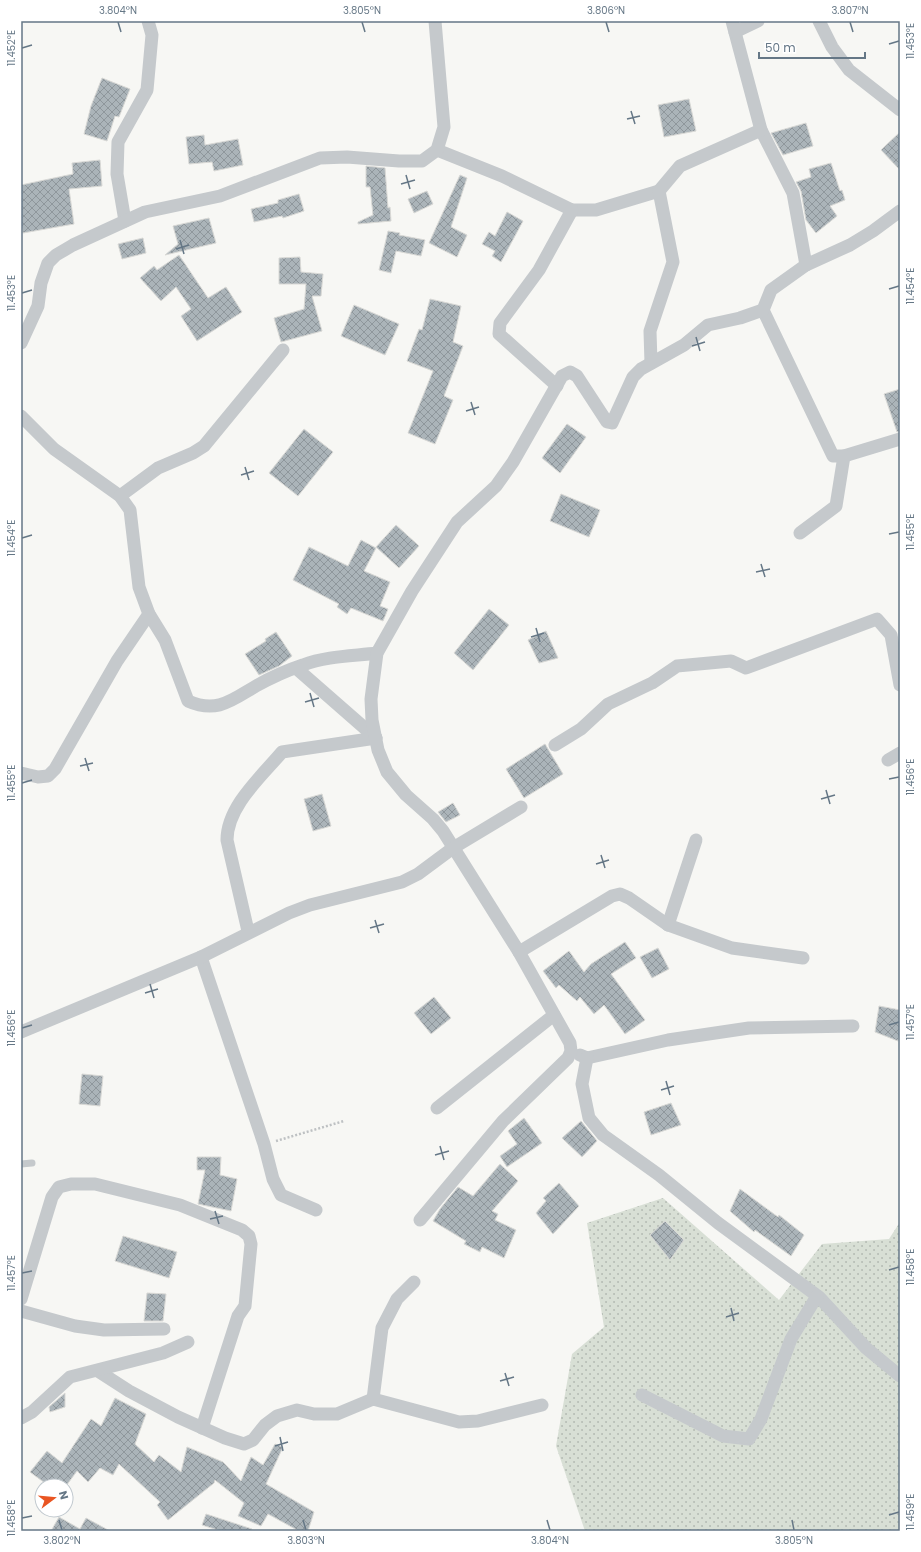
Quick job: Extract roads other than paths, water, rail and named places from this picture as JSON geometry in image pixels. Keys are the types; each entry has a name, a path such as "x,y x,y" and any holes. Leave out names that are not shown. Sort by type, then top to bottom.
{"street":[{"path":"125,221 117,174 118,142 147,90 152,35 148,21"},
{"path":"21,343 38,306 41,283 48,263 56,255 73,245 125,221 145,212 220,196 320,158 347,157 399,161 422,161 436,150 444,127 435,21"},
{"path":"758,21 733,26 761,130 793,193 806,265"},
{"path":"819,21 832,48 849,70 900,110"},
{"path":"436,150 502,176 572,210 596,210 659,191 680,166 761,130"},
{"path":"651,363 650,331 673,262 659,191"},
{"path":"557,386 499,334 500,323 539,270 572,210"},
{"path":"900,211 873,231 850,245 806,265 771,290 763,310 833,456 844,456 900,439"},
{"path":"420,1220 503,1121 568,1058 571,1051 570,1043 519,952 453,848 433,819 406,795 387,772 378,750 371,699 376,654 412,590 457,522 496,486 514,462 562,376 570,372 576,376 607,422 612,423 633,377 641,369 684,345 708,325 740,318 763,310"},
{"path":"120,496 158,468 194,454 204,446 283,350"},
{"path":"21,416 54,449 120,496 130,510 139,587 149,614 165,640 188,701 197,705 220,706 235,700 256,686 296,668 322,660 376,654"},
{"path":"800,533 836,506 844,456"},
{"path":"21,773 38,777 48,776 55,769 117,662 149,614"},
{"path":"555,745 581,729 608,704 652,683 677,666 731,661 746,668 877,619 895,633 900,685"},
{"path":"296,668 376,738"},
{"path":"248,931 227,840 227,830 241,799 282,752 376,738"},
{"path":"888,760 900,753"},
{"path":"21,1032 201,957 248,931 310,905 402,882 418,874 453,848 520,807"},
{"path":"668,925 696,840"},
{"path":"519,952 612,896 620,894 629,898 668,925 732,948 803,958"},
{"path":"201,957 264,1144 273,1179 281,1194 316,1210"},
{"path":"437,1108 554,1015"},
{"path":"571,1051 587,1058 668,1040 749,1028 853,1026"},
{"path":"587,1058 582,1084 589,1118 603,1135 659,1175 718,1223 817,1296 866,1348 900,1376"},
{"path":"21,1299 52,1196 59,1187 72,1184 95,1184 180,1205 242,1230 249,1236 251,1244 245,1306 238,1316 202,1428"},
{"path":"373,1400 382,1328 397,1298 414,1282"},
{"path":"642,1395 722,1436 749,1439 761,1419 791,1339 817,1296"},
{"path":"21,1311 75,1326 104,1330 164,1329"},
{"path":"21,1418 32,1412 70,1377 98,1371 169,1351 188,1342"},
{"path":"98,1371 129,1391 202,1428 244,1444 253,1440 265,1425 277,1416 297,1410 314,1414 337,1414 373,1400 459,1422 478,1421 542,1405"}],"lane":[{"path":"21,1164 32,1163"}]}
